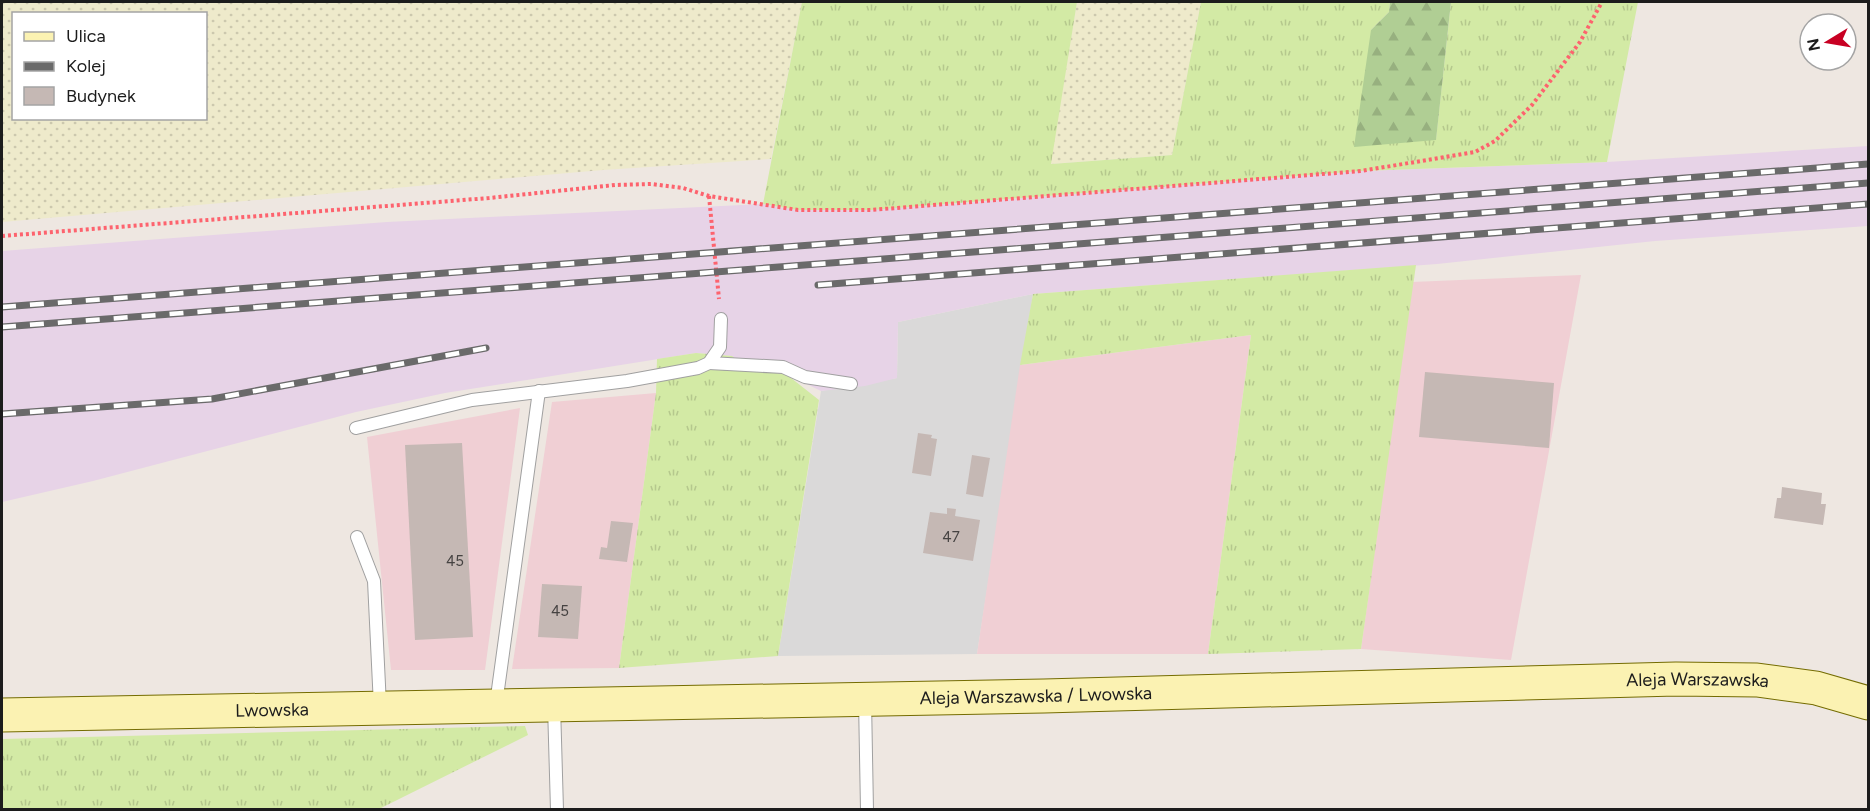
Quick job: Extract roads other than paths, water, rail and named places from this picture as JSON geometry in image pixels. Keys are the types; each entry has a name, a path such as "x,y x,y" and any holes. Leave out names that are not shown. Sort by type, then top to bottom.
{"main road":[{"name":"Aleja Warszawska","path":"1527,682 1757,680 1816,688 1869,703"},
{"name":"Aleja Warszawska / Lwowska","path":"549,704 865,699 1527,682"},
{"name":"Lwowska","path":"2,715 549,704"}],"lane":[{"path":"709,363 720,347 721,319"},
{"path":"356,428 471,400 627,381 709,363 783,368 805,377 851,384"},
{"path":"496,705 539,391"},
{"path":"357,537 375,581 380,707"},
{"path":"865,699 867,810"},
{"path":"549,704 557,810"}],"railway":[{"path":"2,307 1868,164"},
{"path":"2,327 1868,183"},
{"path":"818,285 1868,204"},
{"path":"2,414 212,399 486,348"}]}
